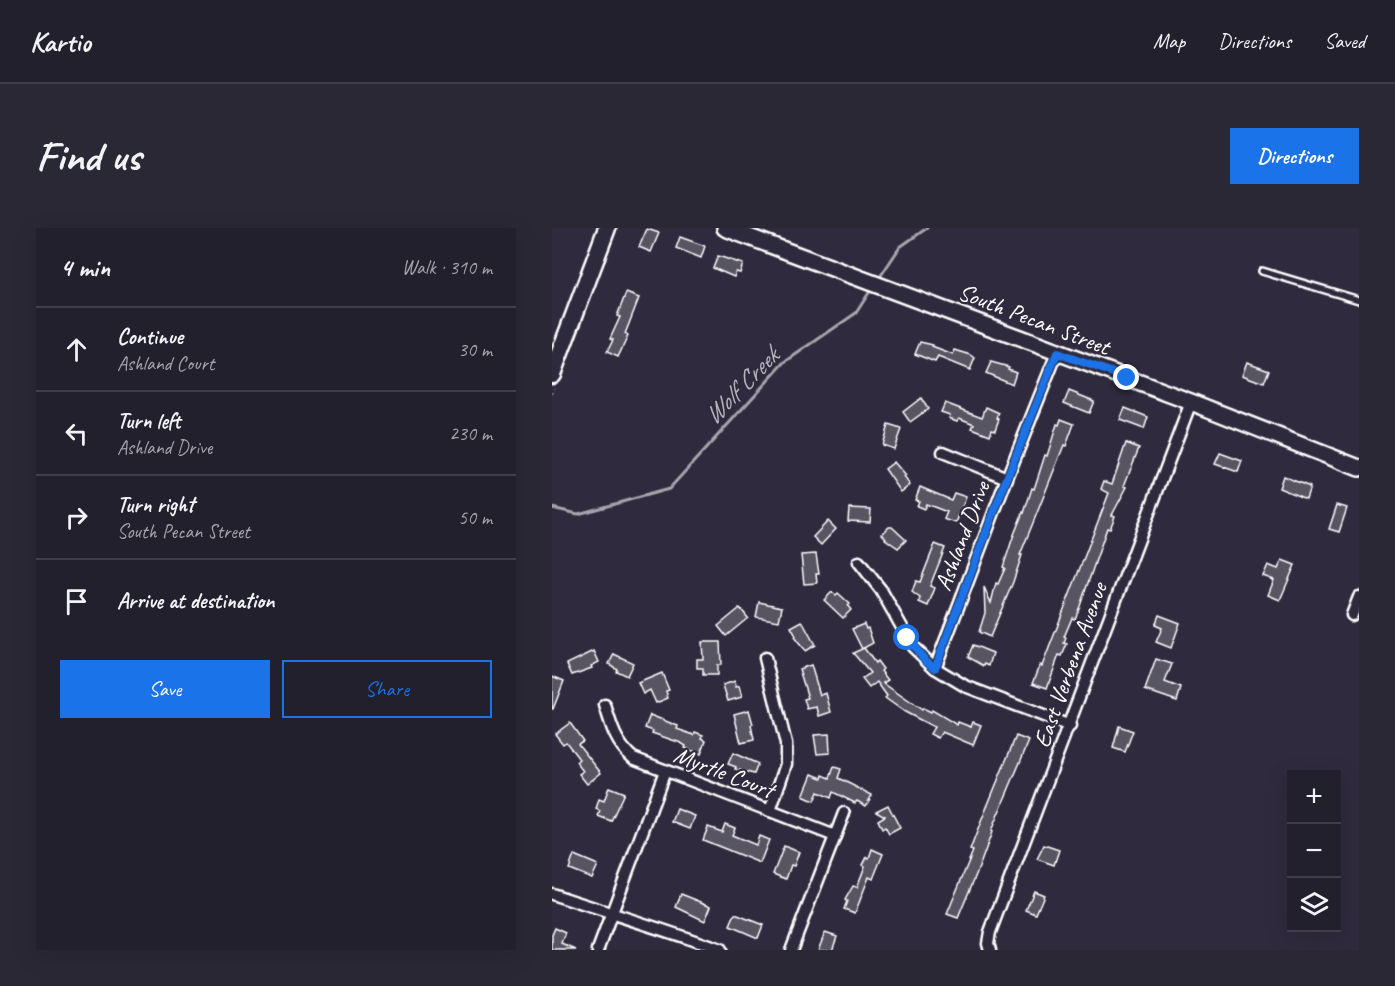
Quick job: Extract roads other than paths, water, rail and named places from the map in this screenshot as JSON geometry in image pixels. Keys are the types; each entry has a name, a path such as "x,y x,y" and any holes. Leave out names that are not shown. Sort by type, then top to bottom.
{"main road":[{"path":"552,374 607,228"}],"street":[{"name":"South Pecan Street","path":"725,228 1191,402 1359,468"},
{"name":"Ashland Drive","path":"935,668 1057,353"},
{"name":"East Verbena Avenue","path":"989,946 1191,402"},
{"path":"943,452 1007,478"},
{"path":"859,562 881,590 913,647 935,668 965,686 1070,726"},
{"path":"1352,615 1359,597"},
{"path":"765,658 786,744 786,764 770,811"},
{"name":"Myrtle Court","path":"605,705 612,730 624,750 633,758 835,836"},
{"path":"598,950 665,771"},
{"path":"791,950 844,813"},
{"path":"552,894 611,915 672,932 695,946 720,950"}],"lane":[{"path":"1262,271 1359,300"}],"waterway":[{"name":"Wolf Creek","path":"878,280 900,247 927,228"},
{"name":"Wolf Creek","path":"552,508 578,514 669,489 785,362 856,313 872,288"}]}
